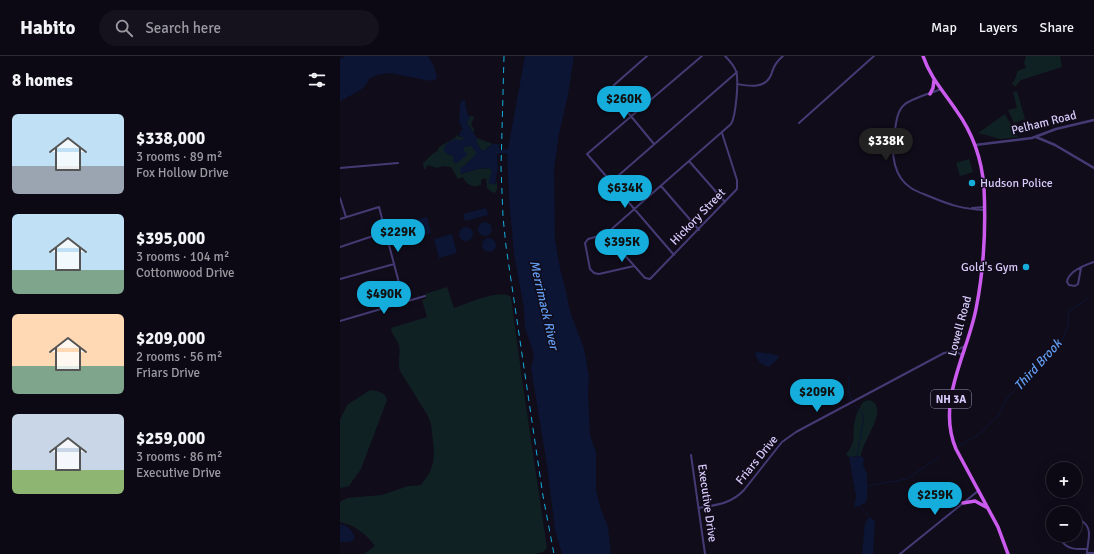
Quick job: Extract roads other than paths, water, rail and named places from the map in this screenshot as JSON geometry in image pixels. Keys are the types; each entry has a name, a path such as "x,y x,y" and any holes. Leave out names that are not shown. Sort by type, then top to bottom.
{"main road":[{"name":"Lowell Road","path":"923,56 934,79 963,120 975,145 982,176 985,253 976,310 962,355 950,405 949,426 956,449 1000,531 1008,554"},
{"path":"930,94 933,88 934,79"},
{"path":"963,503 975,501 988,508"}],"street":[{"path":"647,56 611,89 613,95 654,144"},
{"path":"674,255 587,154 702,56"},
{"path":"737,84 756,86 765,83 769,78 776,62 783,56"},
{"path":"799,123 874,56"},
{"path":"606,234 634,266 599,274 594,273 592,271 584,243 588,239 606,234 722,133 734,119 737,84 736,72 727,57"},
{"path":"611,182 736,72"},
{"path":"941,89 906,103 899,112 893,148 893,160 896,169 903,181 917,191 952,206 984,208"},
{"name":"Pelham Road","path":"975,145 1035,137 1056,129 1094,120"},
{"name":"Hickory Street","path":"634,266 648,280 650,279 699,230 735,191 738,186 722,133"},
{"path":"1035,137 1055,145 1094,168"},
{"path":"689,161 725,202"},
{"path":"340,168 398,163"},
{"path":"661,186 699,230"},
{"path":"340,198 346,217"},
{"path":"340,219 379,207 404,302"},
{"path":"340,246 385,232"},
{"path":"1081,268 1078,284 1075,286 1069,285 1067,282 1068,276 1081,268 1094,262"},
{"path":"340,279 394,264"},
{"path":"340,321 425,296"},
{"name":"Friars Drive","path":"699,508 723,504 738,496 775,451 790,436 944,353 955,351 965,345"},
{"path":"955,351 962,355"},
{"name":"Executive Drive","path":"691,455 705,554"},
{"path":"900,554 979,491"},
{"path":"1082,521 1090,529 1091,534 1087,554 1094,553"},
{"path":"1063,542 1066,546 1087,549"}],"water":[{"path":"346,56 428,56 433,64 437,76 435,81 433,79 431,81 390,73 377,75 369,79 360,90 340,102 340,59"},
{"name":"Merrimack River","path":"525,56 574,56 568,95 559,134 554,170 555,240 570,312 584,348 589,376 588,394 590,435 596,452 596,490 600,507 608,527 611,554 562,554 555,530 547,465 531,368 534,355 525,328 524,308 514,254 507,153 497,154 498,167 495,185 488,183 492,171 489,168 478,169 461,174 460,168 477,153 471,146 464,147 464,151 467,155 456,164 453,161 453,156 445,153 444,150 445,146 450,141 455,139 466,139 459,136 461,130 463,130 459,121 460,105 462,100 465,101 467,113 470,117 467,123 477,138 477,143 481,150 485,150 493,144 499,144 499,150 508,149"},
{"path":"486,208 488,215 465,221 463,214"},
{"path":"427,217 431,233 415,237 410,221"},
{"path":"482,222 488,222 492,226 492,232 488,236 482,236 478,232 478,226"},
{"path":"463,227 469,227 473,231 473,237 469,241 463,241 459,237 459,231"},
{"path":"452,234 457,253 439,258 434,239"},
{"path":"486,238 492,238 496,242 496,248 492,252 486,252 482,248 482,242"},
{"path":"758,352 779,356 778,359 769,367 758,361 755,353"},
{"path":"861,456 864,459 863,465 867,474 867,499 865,503 854,508 856,496 849,457"},
{"path":"869,517 875,521 873,554 862,554 865,523"},
{"path":"340,524 353,532 355,538 354,540 340,542"}],"waterway":[{"name":"Third Brook","path":"959,446 978,435 999,415 1008,397 1015,390 1020,381 1052,352 1063,339 1068,325 1069,309 1073,309 1089,297"},
{"name":"Third Brook","path":"849,378 848,391 852,400"},
{"name":"Third Brook","path":"855,405 863,414 863,423 857,456"},
{"name":"Third Brook","path":"867,486 907,479 939,457"},
{"name":"Third Brook","path":"859,505 869,517"}],"railway":[{"path":"504,56 501,168 503,217 543,496 554,554"}],"place":[{"name":"Hudson Police","path":"972,183"},
{"name":"Gold's Gym","path":"1026,267"}]}
